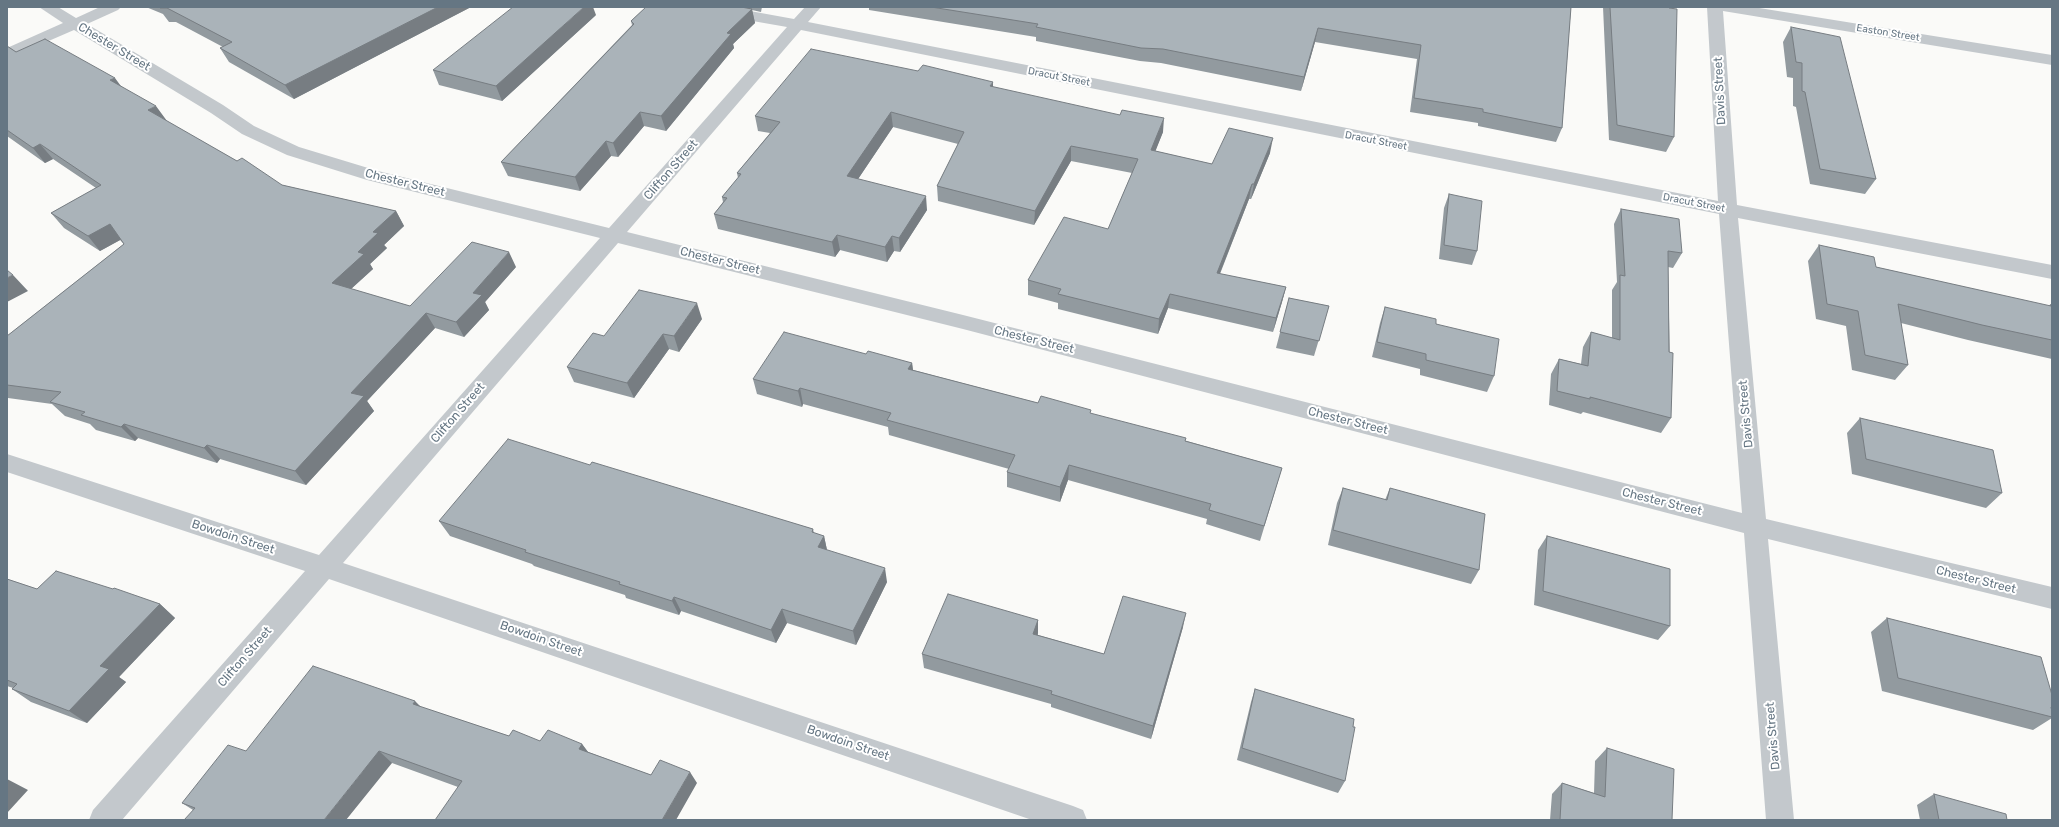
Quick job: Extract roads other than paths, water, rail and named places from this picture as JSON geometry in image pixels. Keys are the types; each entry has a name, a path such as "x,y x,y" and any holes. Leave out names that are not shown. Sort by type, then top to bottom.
{"street":[{"name":"Chester Street","path":"47,7 76,23 248,130 293,151 373,176 964,322 1755,526 2052,598"},
{"path":"7,54 113,7"},
{"name":"Dracut Street","path":"701,7 798,24 1526,171 2052,272"},
{"name":"Clifton Street","path":"103,820 813,7"},
{"name":"Davis Street","path":"1715,7 1728,210 1780,820"},
{"name":"Easton Street","path":"1724,7 2052,60"},
{"name":"Bowdoin Street","path":"7,463 324,567 1073,820"}]}
